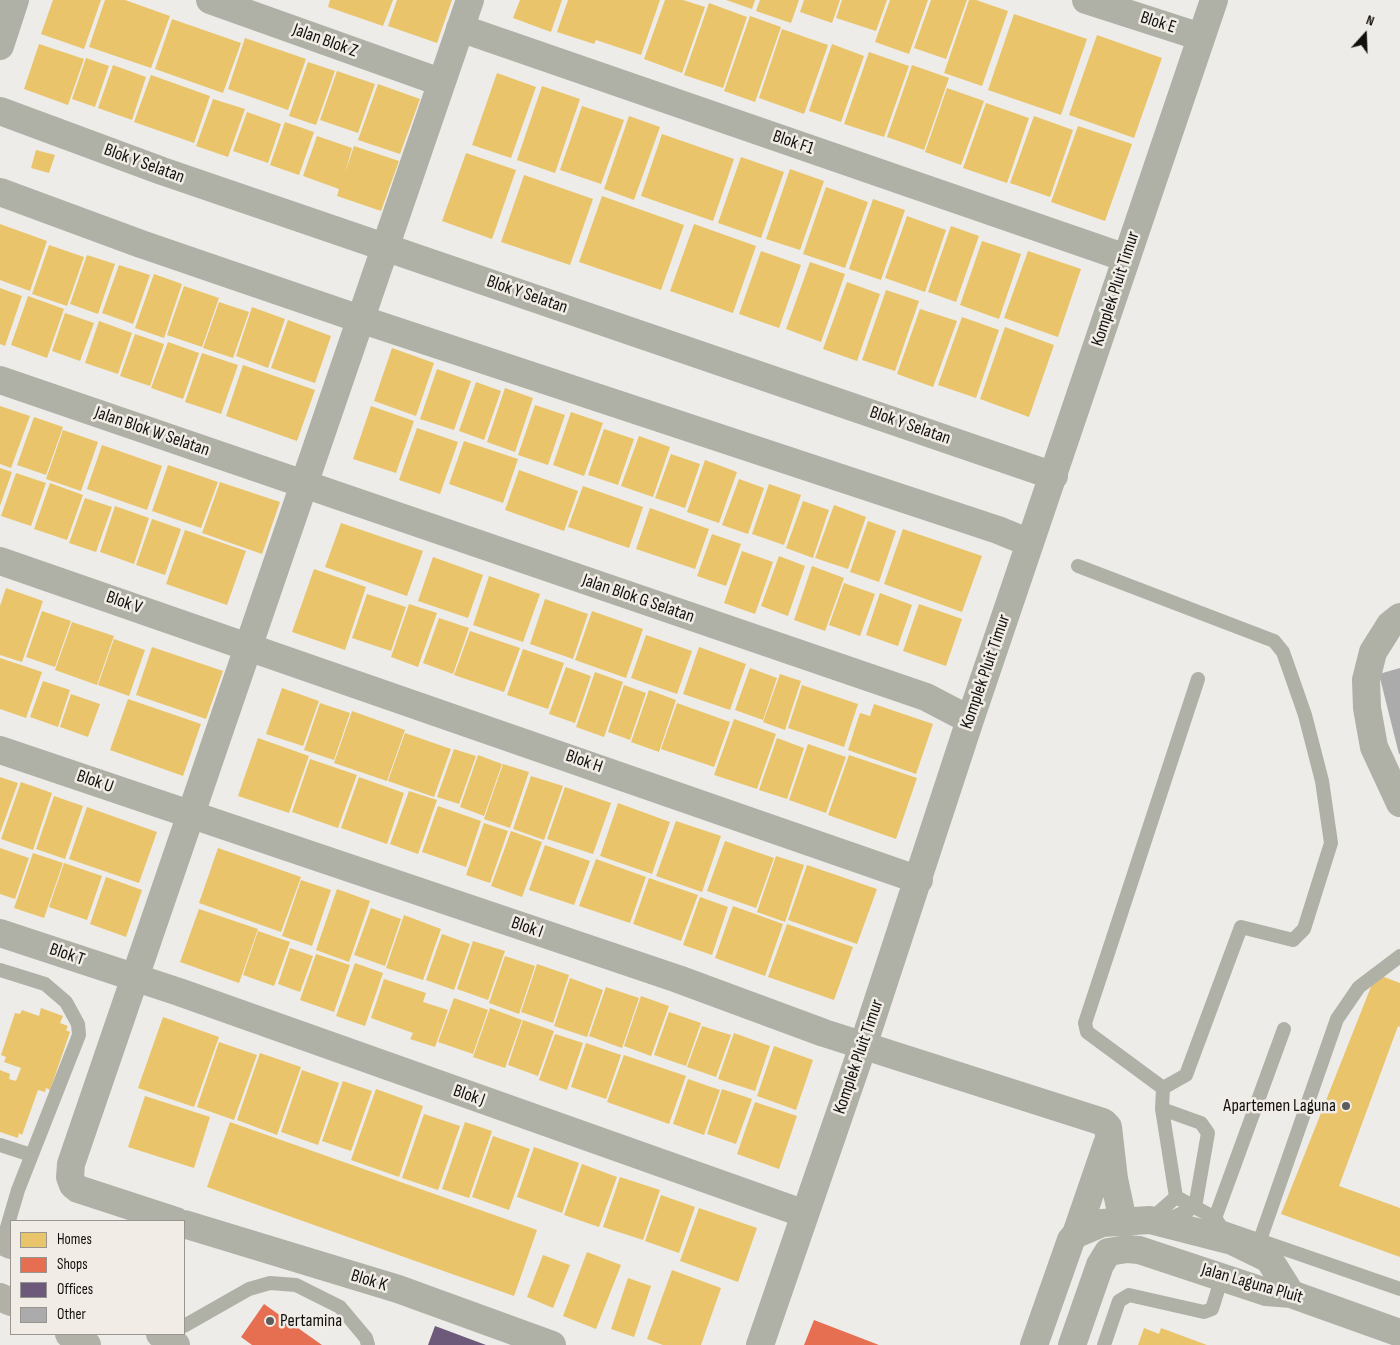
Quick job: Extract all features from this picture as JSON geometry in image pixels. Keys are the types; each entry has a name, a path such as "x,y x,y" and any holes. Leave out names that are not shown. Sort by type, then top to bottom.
{"highway":[{"path":"71,1335 87,1345"}],"street":[{"path":"0,46 15,0"},
{"name":"Jalan Blok Z","path":"210,0 440,82"},
{"path":"173,1220 98,1197 73,1185 71,1164 440,82 470,0"},
{"name":"Blok E","path":"1086,0 1201,38"},
{"name":"Komplek Pluit Timur","path":"760,1345 863,1046 970,720 1214,0"},
{"name":"Blok F1","path":"460,28 1126,258"},
{"name":"Blok Y Selatan","path":"0,111 162,170 1054,476"},
{"path":"0,192 142,244 360,319 998,530 1030,543"},
{"name":"Jalan Blok W Selatan","path":"0,380 304,484"},
{"name":"Jalan Blok G Selatan","path":"304,484 926,697 970,720"},
{"name":"Blok V","path":"0,561 248,646"},
{"path":"1400,617 1390,626 1373,652 1366,680 1367,708 1374,746 1400,803"},
{"name":"Blok H","path":"248,646 919,880"},
{"name":"Blok U","path":"0,750 190,814"},
{"name":"Blok I","path":"190,814 678,979 863,1046 1102,1122 1108,1127 1109,1138"},
{"name":"Blok T","path":"0,933 134,978"},
{"name":"Blok J","path":"134,978 804,1214"},
{"path":"1109,1138 1123,1221"},
{"path":"1034,1345 1071,1240 1076,1234 1109,1138"},
{"path":"1076,1234 1102,1223 1157,1221 1232,1241 1269,1259 1291,1294"},
{"name":"Blok K","path":"185,1224 398,1289 552,1345"},
{"name":"Jalan Laguna Pluit","path":"1072,1345 1092,1285 1108,1252 1127,1249 1139,1250 1266,1292 1291,1294 1400,1333"}],"lane":[{"path":"1078,566 1274,642 1283,652 1305,715 1322,781 1331,843 1304,929 1293,940 1241,927 1186,1076 1163,1088"},
{"path":"1163,1088 1087,1032 1085,1023 1198,679"},
{"path":"1260,1240 1337,1019 1359,987 1400,956"},
{"path":"0,970 45,984 66,1002 78,1024 79,1035 18,1190 10,1220"},
{"path":"1215,1218 1284,1029"},
{"path":"1157,1221 1176,1197 1162,1110 1163,1088"},
{"path":"1162,1110 1201,1123 1208,1133 1195,1207"},
{"path":"0,1145 31,1155"},
{"path":"1176,1197 1215,1218 1221,1227 1400,1289"},
{"path":"1157,1221 1195,1207"},
{"path":"5,1242 10,1222"},
{"path":"1104,1345 1119,1301 1129,1295 1204,1312 1212,1310 1222,1277"},
{"path":"185,1327 249,1289 270,1283 296,1285 340,1308 366,1338 368,1345"}],"building: Homes":[{"path":"53,0 101,0 84,49 41,34"},
{"path":"105,0 125,0 170,16 151,68 89,47"},
{"path":"330,0 393,0 383,26 328,7"},
{"path":"397,0 452,0 437,43 388,26"},
{"path":"520,0 562,0 551,32 513,18"},
{"path":"568,0 660,0 641,55 596,40 594,44 557,32"},
{"path":"665,0 683,0 705,7 682,73 644,59"},
{"path":"726,0 755,0 752,9"},
{"path":"760,0 799,0 791,23 756,11"},
{"path":"804,0 840,0 832,23 800,12"},
{"path":"842,0 887,0 876,31 836,18"},
{"path":"890,0 928,0 909,54 875,42"},
{"path":"931,0 967,0 946,59 914,48"},
{"path":"969,0 976,0 1008,11 982,86 944,73"},
{"path":"709,3 747,17 723,88 684,75"},
{"path":"1014,14 1087,39 1061,115 988,90"},
{"path":"750,16 781,27 755,102 724,91"},
{"path":"172,19 241,43 223,93 155,69"},
{"path":"782,29 828,45 804,114 759,98"},
{"path":"1097,35 1162,58 1134,138 1069,115"},
{"path":"245,38 306,59 288,110 228,89"},
{"path":"39,44 84,59 68,105 24,89"},
{"path":"832,44 864,56 841,122 809,111"},
{"path":"869,52 909,66 884,137 844,124"},
{"path":"86,58 109,66 95,107 72,99"},
{"path":"308,62 335,71 316,125 289,116"},
{"path":"113,65 146,77 132,120 98,108"},
{"path":"912,65 949,78 924,150 887,137"},
{"path":"337,71 375,84 358,133 320,120"},
{"path":"497,73 536,87 511,158 472,145"},
{"path":"151,75 210,96 194,143 134,122"},
{"path":"378,84 420,99 400,154 358,140"},
{"path":"542,86 580,99 555,173 517,160"},
{"path":"947,88 984,101 961,165 925,152"},
{"path":"213,99 245,109 228,157 196,146"},
{"path":"986,103 1029,118 1007,183 963,168"},
{"path":"582,106 624,120 601,184 560,170"},
{"path":"247,112 281,124 268,163 233,151"},
{"path":"629,116 660,127 634,200 604,189"},
{"path":"1034,116 1073,130 1050,197 1010,183"},
{"path":"285,122 314,132 299,175 270,165"},
{"path":"1078,126 1132,144 1105,221 1051,202"},
{"path":"662,134 734,159 713,221 641,196"},
{"path":"317,136 352,148 345,173 354,146 399,161 381,211 337,196 339,189 303,176"},
{"path":"36,150 55,155 49,173 31,168"},
{"path":"466,153 516,170 492,239 442,221"},
{"path":"741,157 784,172 761,238 718,223"},
{"path":"790,169 824,181 800,250 766,239"},
{"path":"524,175 593,199 570,265 501,242"},
{"path":"826,187 868,202 845,268 803,254"},
{"path":"602,196 684,225 661,290 579,262"},
{"path":"873,199 905,210 881,280 849,269"},
{"path":"907,216 946,230 925,292 885,278"},
{"path":"0,224 47,241 30,291 0,280"},
{"path":"694,224 756,246 733,313 670,291"},
{"path":"951,226 979,236 956,302 928,292"},
{"path":"982,241 1021,254 999,319 960,305"},
{"path":"49,245 84,257 67,306 32,294"},
{"path":"761,251 801,265 779,328 739,314"},
{"path":"1028,251 1081,269 1058,337 1004,318"},
{"path":"87,255 115,264 98,314 70,304"},
{"path":"810,262 845,274 821,342 786,329"},
{"path":"119,265 150,275 133,324 102,313"},
{"path":"154,274 182,284 164,338 135,328"},
{"path":"847,282 880,294 857,361 823,349"},
{"path":"184,286 219,298 202,347 167,335"},
{"path":"0,288 22,296 5,346 0,344"},
{"path":"886,290 919,301 895,371 862,360"},
{"path":"28,296 64,309 47,358 11,345"},
{"path":"219,302 249,312 233,358 203,348"},
{"path":"252,307 285,319 268,368 236,356"},
{"path":"920,309 957,321 933,387 897,374"},
{"path":"65,313 94,323 80,361 52,351"},
{"path":"962,317 999,330 976,398 938,385"},
{"path":"288,320 331,336 315,383 271,368"},
{"path":"99,321 132,333 118,374 85,363"},
{"path":"1005,327 1054,345 1029,417 980,399"},
{"path":"135,334 164,344 150,386 120,376"},
{"path":"168,342 199,353 183,399 151,388"},
{"path":"392,348 434,363 416,416 374,401"},
{"path":"202,353 238,365 221,414 185,402"},
{"path":"243,365 315,390 297,441 226,416"},
{"path":"437,369 471,381 454,430 420,419"},
{"path":"476,382 501,391 484,440 459,431"},
{"path":"505,388 533,398 515,452 487,442"},
{"path":"535,405 565,415 548,465 518,455"},
{"path":"0,406 30,416 11,468 0,464"},
{"path":"371,406 414,421 396,473 353,459"},
{"path":"571,412 603,423 584,476 553,465"},
{"path":"34,417 63,427 46,475 17,465"},
{"path":"417,428 458,442 440,494 399,480"},
{"path":"604,429 634,439 618,485 588,475"},
{"path":"63,430 98,442 81,491 46,479"},
{"path":"639,436 670,447 653,497 621,486"},
{"path":"464,441 518,459 503,503 449,484"},
{"path":"102,445 162,466 147,510 87,489"},
{"path":"671,454 700,464 685,508 655,498"},
{"path":"705,460 737,472 719,523 687,512"},
{"path":"168,465 218,482 201,528 152,511"},
{"path":"0,468 12,472 0,506"},
{"path":"519,470 578,491 564,531 505,510"},
{"path":"16,473 46,483 31,526 1,516"},
{"path":"739,479 764,488 748,534 722,525"},
{"path":"220,482 280,502 262,554 202,533"},
{"path":"50,483 83,495 67,540 34,529"},
{"path":"769,484 801,495 784,545 752,534"},
{"path":"583,486 643,507 629,548 568,527"},
{"path":"85,498 112,507 96,552 69,543"},
{"path":"803,501 829,510 813,558 786,548"},
{"path":"834,505 866,517 848,569 815,558"},
{"path":"115,506 149,518 134,564 100,552"},
{"path":"650,508 709,529 695,569 636,549"},
{"path":"152,519 181,529 165,575 136,565"},
{"path":"868,521 896,531 879,582 850,572"},
{"path":"341,523 423,551 407,596 325,567"},
{"path":"903,529 982,556 962,612 884,584"},
{"path":"185,530 246,551 227,605 166,584"},
{"path":"712,534 741,544 726,586 697,576"},
{"path":"742,551 773,562 755,614 724,603"},
{"path":"779,556 805,566 788,616 761,606"},
{"path":"433,557 483,575 468,618 418,601"},
{"path":"812,566 844,578 825,631 794,620"},
{"path":"314,569 366,587 345,650 292,632"},
{"path":"489,576 540,594 523,642 473,625"},
{"path":"844,583 875,594 860,636 829,625"},
{"path":"6,588 43,601 22,662 0,655 0,606"},
{"path":"880,593 912,605 898,646 866,635"},
{"path":"367,594 406,607 391,651 352,638"},
{"path":"545,599 588,614 573,659 530,644"},
{"path":"409,604 437,613 418,667 391,657"},
{"path":"919,604 962,619 946,666 903,651"},
{"path":"42,611 71,621 55,667 26,657"},
{"path":"592,611 643,629 626,678 575,660"},
{"path":"439,618 469,628 453,674 423,663"},
{"path":"72,622 114,636 97,685 55,670"},
{"path":"470,631 520,648 504,692 454,675"},
{"path":"646,635 692,651 677,694 631,678"},
{"path":"114,639 145,650 129,696 98,685"},
{"path":"152,647 223,671 206,719 136,695"},
{"path":"699,647 746,664 730,710 683,694"},
{"path":"523,649 564,663 548,709 507,695"},
{"path":"0,658 42,672 26,718 0,709"},
{"path":"566,667 591,676 575,723 549,714"},
{"path":"750,668 777,678 763,720 735,710"},
{"path":"595,672 623,682 604,737 576,727"},
{"path":"780,674 801,681 785,730 763,722"},
{"path":"43,681 70,690 58,727 30,717"},
{"path":"624,685 646,693 630,740 608,732"},
{"path":"802,685 858,704 844,747 788,728"},
{"path":"282,688 319,701 303,746 266,734"},
{"path":"649,690 676,700 659,752 631,742"},
{"path":"71,694 100,704 88,737 60,727"},
{"path":"128,699 201,724 183,776 110,750"},
{"path":"320,703 350,713 334,760 304,750"},
{"path":"677,703 730,722 714,767 661,749"},
{"path":"874,704 933,724 916,774 848,750 860,713 870,716"},
{"path":"352,711 405,730 387,781 334,763"},
{"path":"734,719 776,734 757,789 714,775"},
{"path":"405,733 451,749 434,797 388,781"},
{"path":"258,738 309,756 289,813 238,796"},
{"path":"777,738 804,748 787,799 759,790"},
{"path":"808,744 846,757 826,813 789,800"},
{"path":"454,749 476,756 459,804 437,797"},
{"path":"478,755 502,764 484,816 460,807"},
{"path":"849,755 917,778 896,839 828,815"},
{"path":"310,759 357,775 338,828 292,812"},
{"path":"503,764 529,772 510,828 484,819"},
{"path":"531,776 563,786 544,840 513,829"},
{"path":"0,777 18,783 0,833"},
{"path":"359,777 404,793 387,844 341,828"},
{"path":"21,782 52,793 33,850 1,839"},
{"path":"565,787 611,803 593,854 547,839"},
{"path":"409,791 437,800 418,854 390,844"},
{"path":"54,796 83,806 65,859 36,849"},
{"path":"618,803 670,822 652,874 600,856"},
{"path":"438,806 481,821 466,867 422,852"},
{"path":"87,807 157,832 139,883 69,859"},
{"path":"676,821 721,836 702,892 656,876"},
{"path":"484,823 508,831 490,883 466,875"},
{"path":"511,831 542,842 522,897 491,886"},
{"path":"725,841 774,858 756,908 707,891"},
{"path":"545,845 590,861 574,905 529,890"},
{"path":"0,848 29,858 15,899 0,894"},
{"path":"218,848 301,877 281,932 199,903"},
{"path":"33,853 63,863 44,918 14,908"},
{"path":"776,856 804,865 785,922 757,912"},
{"path":"596,859 646,877 630,923 579,906"},
{"path":"64,863 102,876 87,920 49,907"},
{"path":"807,865 877,889 857,944 788,920"},
{"path":"106,877 142,890 126,937 90,924"},
{"path":"649,878 698,895 681,941 633,924"},
{"path":"301,880 331,890 312,946 282,936"},
{"path":"337,889 370,901 349,962 316,950"},
{"path":"700,897 728,907 712,955 683,945"},
{"path":"733,906 783,924 765,976 715,958"},
{"path":"371,908 401,919 385,966 354,955"},
{"path":"199,909 258,929 239,983 180,962"},
{"path":"404,915 441,929 423,980 386,968"},
{"path":"787,924 853,947 834,1000 768,977"},
{"path":"258,931 290,942 274,986 243,975"},
{"path":"442,934 470,944 454,990 426,980"},
{"path":"473,941 505,951 488,1000 457,989"},
{"path":"290,948 313,956 300,992 278,984"},
{"path":"316,954 350,965 334,1012 300,1000"},
{"path":"505,956 535,966 519,1014 489,1003"},
{"path":"355,963 383,973 365,1026 336,1016"},
{"path":"537,964 569,975 553,1023 521,1012"},
{"name":"Apartemen Laguna","path":"1376,974 1400,983 1400,1027 1398,1026 1339,1186 1400,1208 1400,1257 1281,1214"},
{"path":"570,978 603,990 587,1037 554,1026"},
{"path":"384,979 426,993 423,1002 448,1010 435,1047 410,1039 413,1033 371,1018"},
{"path":"606,987 639,998 622,1048 589,1036"},
{"path":"641,996 669,1006 651,1056 624,1046"},
{"path":"454,998 488,1010 473,1054 438,1042"},
{"path":"41,1008 63,1016 60,1023 68,1026 66,1030 70,1032 50,1090 46,1088 45,1092 38,1090 22,1135 19,1133 18,1138 0,1132 0,1070 10,1074 9,1079 16,1081 21,1068 4,1062 6,1057 1,1055 15,1013 20,1014 22,1010 39,1016"},
{"path":"490,1008 522,1020 505,1068 473,1057"},
{"path":"669,1012 701,1023 686,1066 654,1055"},
{"path":"163,1017 219,1037 194,1107 138,1088"},
{"path":"523,1020 554,1031 538,1076 508,1065"},
{"path":"702,1026 731,1035 716,1077 687,1067"},
{"path":"734,1033 770,1046 755,1091 718,1079"},
{"path":"555,1034 583,1043 567,1090 539,1080"},
{"path":"219,1042 257,1055 234,1120 197,1107"},
{"path":"586,1043 621,1055 606,1099 571,1087"},
{"path":"774,1046 813,1060 796,1110 757,1096"},
{"path":"260,1053 301,1067 277,1135 237,1120"},
{"path":"624,1055 686,1076 669,1124 607,1102"},
{"path":"302,1070 339,1083 318,1145 281,1132"},
{"path":"688,1079 720,1090 704,1135 673,1124"},
{"path":"343,1081 372,1091 351,1151 322,1141"},
{"path":"376,1089 423,1106 399,1177 351,1160"},
{"path":"722,1089 752,1099 736,1144 707,1134"},
{"path":"145,1096 210,1117 194,1168 128,1147"},
{"path":"755,1102 797,1116 779,1169 737,1154"},
{"path":"424,1114 460,1126 438,1190 402,1178"},
{"path":"230,1122 537,1230 514,1296 207,1187"},
{"path":"465,1122 492,1131 469,1198 442,1189"},
{"path":"493,1136 530,1149 509,1210 472,1197"},
{"path":"534,1147 579,1163 562,1213 517,1197"},
{"path":"582,1164 617,1177 599,1227 564,1215"},
{"path":"620,1177 660,1190 643,1240 603,1227"},
{"path":"661,1195 695,1207 679,1253 645,1241"},
{"path":"699,1208 757,1228 738,1282 680,1261"},
{"path":"587,1252 621,1265 596,1329 563,1316"},
{"path":"543,1255 570,1265 553,1308 527,1297"},
{"path":"672,1270 721,1288 701,1345 663,1345 647,1339"},
{"path":"628,1278 651,1286 634,1337 611,1329"},
{"path":"1144,1328 1159,1334 1161,1328 1207,1345 1138,1345"}],"building: Shops":[{"name":"Pertamina","path":"264,1304 322,1345 252,1345 241,1337"},
{"path":"814,1320 879,1345 804,1345"}],"building: Offices":[{"path":"435,1326 486,1345 428,1345"}],"building: Other":[{"path":"1400,668 1400,754 1399,754 1379,674"}],"place":[{"name":"Apartemen Laguna","path":"1346,1106"},
{"name":"Pertamina","path":"270,1321"}]}
